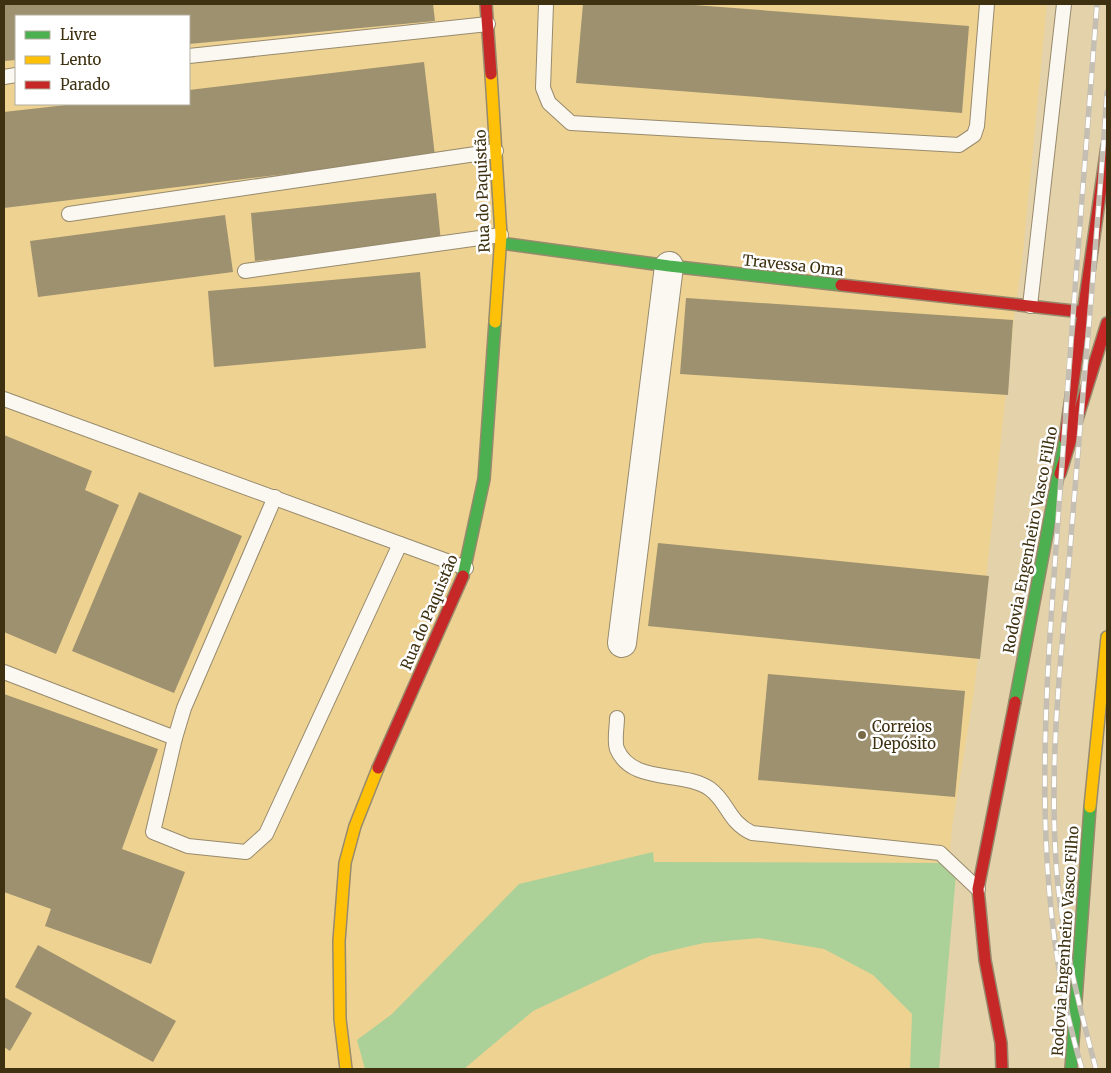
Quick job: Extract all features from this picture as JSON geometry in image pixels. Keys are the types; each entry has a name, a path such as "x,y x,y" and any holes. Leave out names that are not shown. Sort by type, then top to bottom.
{"main road":[{"name":"Rua do Paquistão","path":"346,1069 340,1019 339,941 345,863 355,826 369,789 466,568 484,479 501,239 486,4"},
{"name":"Rodovia Engenheiro Vasco Filho","path":"1002,1069 1001,1043 985,960 978,889 984,848 1060,474 1107,146"},
{"name":"Travessa Oma","path":"501,239 669,266 1082,312"},
{"path":"1060,474 1107,323"},
{"name":"Rodovia Engenheiro Vasco Filho","path":"1071,1069 1088,829 1107,637"}],"street":[{"path":"622,643 669,266"}],"lane":[{"path":"546,4 543,88 549,103 571,123 959,145 974,135 977,126 987,4"},
{"path":"1030,306 1064,4"},
{"path":"190,56 488,24"},
{"path":"69,214 496,152"},
{"path":"245,271 501,239"},
{"path":"4,399 466,568"},
{"path":"275,497 184,708 175,738 153,832 188,846 246,852 266,834 400,544"},
{"path":"4,672 175,738"},
{"path":"617,718 616,747 624,760 634,767 661,777 700,783 712,790 739,827 752,833 940,853 978,889"}],"shaded area":[{"path":"4,4 1047,4 1022,263 1014,317 974,692 952,827 934,1069 4,1069"}],"green space":[{"path":"653,852 654,862 957,863 939,1069 910,1069 912,1014 873,975 824,949 759,938 704,943 652,955 533,1011 464,1069 365,1069 357,1040 392,1014 519,884"}],"building":[{"path":"4,4 433,4 435,21 190,44 190,15 15,15 15,60 4,61"},
{"path":"583,4 681,4 969,26 962,113 576,83"},
{"path":"424,62 435,156 4,208 4,112 66,105 190,105 190,90"},
{"path":"436,193 441,242 255,261 251,213"},
{"path":"225,215 233,272 38,297 30,241"},
{"path":"420,272 426,348 214,367 208,291"},
{"path":"686,298 1013,320 1008,395 680,374"},
{"path":"4,435 92,471 85,490 119,505 56,654 4,632"},
{"path":"139,492 242,536 174,693 72,651"},
{"path":"658,543 989,576 980,659 648,626"},
{"name":"Correios Depósito","path":"768,674 965,691 955,797 758,780"},
{"path":"4,694 158,749 122,849 185,872 151,964 45,926 51,909 4,892"},
{"path":"38,945 176,1021 153,1062 15,987"},
{"path":"4,997 32,1013 10,1051 4,1047"}],"railway":[{"path":"1082,1069 1065,1001 1054,933 1047,865 1045,796 1046,726 1053,588 1097,4"},
{"path":"1096,1069 1078,998 1063,925 1057,876 1054,794 1060,672 1107,92"}],"traffic: fast":[{"path":"501,243 669,266 841,285"},
{"path":"463,576 484,479 495,322"},
{"path":"1015,702 1065,439"},
{"path":"1071,1069 1090,807"}],"traffic: slow":[{"path":"491,74 501,235 495,322"},
{"path":"1090,807 1107,637"},
{"path":"346,1069 340,1019 339,941 345,863 355,826 378,768"}],"traffic: jam":[{"path":"486,4 491,74"},
{"path":"1065,439 1107,146"},
{"path":"841,285 1082,312"},
{"path":"1060,474 1107,323"},
{"path":"378,768 463,576"},
{"path":"1002,1069 1001,1043 985,960 978,889 1015,702"}],"place":[{"name":"Correios Depósito","path":"862,735"}]}
